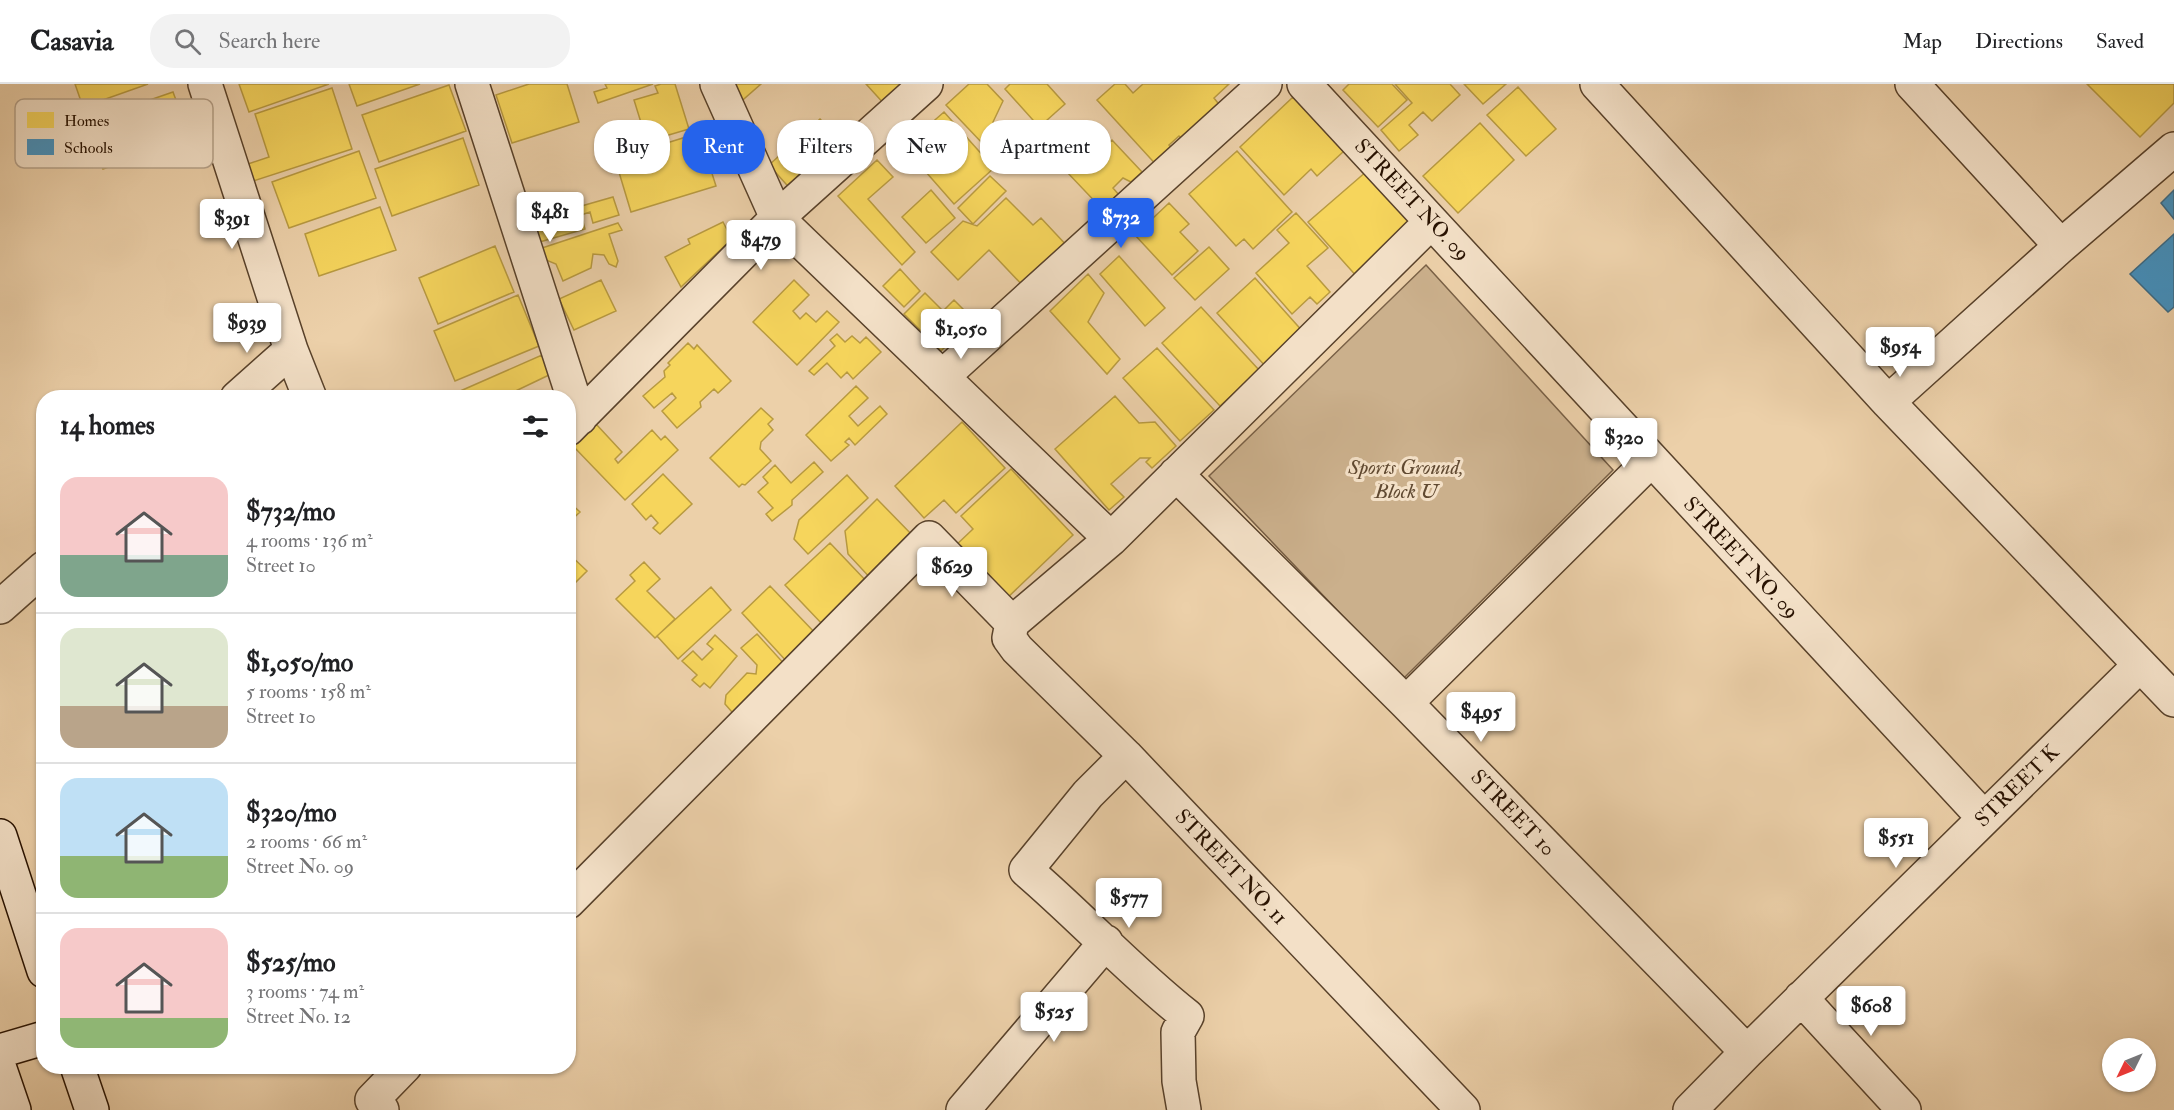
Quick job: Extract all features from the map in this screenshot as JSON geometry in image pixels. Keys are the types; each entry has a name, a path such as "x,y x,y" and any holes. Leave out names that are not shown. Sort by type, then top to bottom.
{"street":[{"path":"205,84 210,99"},
{"path":"472,84 564,390"},
{"path":"717,84 777,218 1111,539"},
{"path":"576,422 777,218 926,84"},
{"path":"942,377 1265,84"},
{"name":"STREET NO. 09","path":"1304,84 1984,818"},
{"path":"1597,84 1888,402 2174,700"},
{"path":"1912,84 2061,246"},
{"path":"213,109 291,350 307,390"},
{"path":"1888,402 2061,246 2174,149"},
{"path":"576,894 929,538 1012,623 1111,539 1431,222"},
{"path":"246,390 291,350"},
{"path":"1406,703 1650,460"},
{"name":"STREET 10","path":"1176,474 1406,703 1747,1052"},
{"path":"0,607 36,575"},
{"name":"STREET NO. 11","path":"1012,623 1009,638 1017,649 1126,756 1463,1110"},
{"name":"STREET K","path":"1690,1110 2140,665"},
{"path":"1126,756 1077,807 1026,870 1106,942 1150,986 1187,1016 1178,1032 1179,1081 1184,1110"},
{"path":"0,836 36,920"},
{"path":"963,1110 1106,942"},
{"path":"1802,998 1904,1110"},
{"path":"14,1110 0,1068 36,1043"},
{"path":"80,1074 92,1110"},
{"path":"382,1110 372,1100 397,1074"}],"green space":[{"name":"Sports Ground, Block U","path":"1426,265 1613,470 1403,679 1209,476"}],"building: Homes":[{"path":"75,84 148,84 106,99 80,99"},
{"path":"239,84 329,84 249,112"},
{"path":"349,84 420,84 357,106"},
{"path":"529,84 567,84 579,122 512,143 496,95"},
{"path":"605,84 653,84 598,103 594,92 607,88"},
{"path":"675,84 686,120 682,120 682,131 670,135 670,120 640,120 634,100 658,93 655,86"},
{"path":"728,84 761,84 737,105"},
{"path":"866,84 910,84 886,106"},
{"path":"969,84 987,84 1003,101 994,120 980,120 980,141 968,128 968,120 960,120 946,105"},
{"path":"1010,84 1047,84 1065,104 1047,120 1033,120 1005,89"},
{"path":"1115,84 1125,84 1133,93 1143,84 1229,84 1214,98 1221,107 1184,141 1179,136 1169,145 1177,153 1160,169 1097,100"},
{"path":"1349,84 1392,84 1407,100 1378,127 1343,90"},
{"path":"1395,84 1450,84 1460,95 1432,121 1423,112 1409,125 1418,135 1399,151 1381,130 1412,103"},
{"path":"1464,84 1506,84 1483,104"},
{"path":"2087,84 2174,84 2174,103 2140,137"},
{"path":"449,85 466,131 379,162 362,115"},
{"path":"1518,87 1556,129 1526,156 1487,115"},
{"path":"332,88 352,149 253,181 248,164 269,157 255,114"},
{"path":"173,92 176,99 153,99"},
{"path":"1293,97 1344,151 1317,176 1311,169 1284,195 1240,147"},
{"path":"944,112 951,120 935,120"},
{"path":"1480,123 1514,160 1458,213 1423,176"},
{"path":"463,138 479,185 392,216 375,169"},
{"path":"682,138 682,174 712,174 716,186 631,212 620,174 670,174 670,142"},
{"path":"968,139 980,152 980,174 987,174 954,204 928,174 968,174"},
{"path":"1112,140 1142,172 1131,182 1123,178 1113,188 1119,195 1103,210 1069,174 1111,174"},
{"path":"359,151 376,198 289,228 272,182"},
{"path":"1237,151 1292,212 1253,249 1244,239 1236,246 1189,194"},
{"path":"777,158 777,174 769,165"},
{"path":"877,160 886,170 886,174 893,177 868,199 915,252 902,265 838,196 862,174 874,174 874,163"},
{"path":"1367,171 1417,228 1359,279 1308,222"},
{"path":"777,174 815,174 794,193"},
{"path":"990,176 1006,191 973,224 958,208"},
{"path":"931,190 955,218 926,243 902,217"},
{"path":"613,197 619,215 593,223 590,212 581,215 585,229 536,243 529,221"},
{"path":"1006,198 1033,225 1041,218 1069,248 1026,289 989,250 958,280 931,252 963,221 977,226"},
{"path":"1169,203 1189,224 1180,232 1198,251 1172,275 1135,235"},
{"path":"380,207 396,250 319,276 305,234"},
{"path":"1296,213 1328,248 1307,266 1330,292 1317,304 1310,297 1292,314 1256,273 1289,243 1277,230"},
{"path":"723,222 732,239 681,287 665,257 690,244 688,239"},
{"path":"618,223 622,230 609,234 618,261 616,267 609,264 604,255 593,254 591,268 563,281 556,264 546,260 542,248"},
{"path":"495,246 514,292 438,324 419,278"},
{"path":"1209,247 1229,269 1195,300 1174,278"},
{"path":"1119,256 1165,308 1145,326 1100,274"},
{"path":"900,269 920,291 904,307 883,286"},
{"path":"1088,274 1104,293 1088,322 1120,359 1107,374 1050,311"},
{"path":"1255,278 1305,334 1267,368 1217,313"},
{"path":"601,280 616,311 574,330 559,299"},
{"path":"794,280 809,295 793,311 800,319 806,313 816,322 827,311 839,322 797,365 753,322"},
{"path":"925,293 943,311 954,300 973,319 941,351 904,314"},
{"path":"518,295 539,346 455,381 434,331"},
{"path":"1201,307 1259,370 1220,406 1162,343"},
{"path":"837,334 845,342 852,336 860,343 866,337 881,352 853,379 847,372 841,378 827,363 814,375 809,371 835,346 830,340"},
{"path":"688,343 694,349 697,345 731,381 718,393 714,389 700,402 701,407 677,428 662,411 676,398 672,393 654,408 643,396 665,377 664,371 670,365 668,363"},
{"path":"1157,348 1214,410 1180,441 1123,378"},
{"path":"542,355 549,375 518,390 463,390"},
{"path":"856,386 868,398 849,416 858,426 880,406 887,414 855,445 849,438 845,442 849,445 831,461 806,435"},
{"path":"1115,396 1139,423 1155,422 1176,446 1152,468 1146,462 1150,458 1140,458 1111,484 1124,497 1109,510 1055,449"},
{"path":"761,408 773,419 768,424 773,430 761,442 760,449 771,461 745,485 742,484 739,487 710,458"},
{"path":"962,422 1005,468 956,513 944,500 924,518 895,486"},
{"path":"596,424 622,452 615,459 618,463 652,430 661,440 665,436 678,450 625,500 576,449 576,443"},
{"path":"814,462 823,472 792,500 792,505 772,521 766,514 773,508 758,492 768,483 763,477 775,465 791,483"},
{"path":"1011,469 1073,535 1004,601 953,548 973,529 961,516"},
{"path":"663,474 692,504 660,534 653,528 658,523 651,515 646,520 632,504"},
{"path":"847,475 868,498 808,554 794,539 799,520"},
{"path":"877,499 916,539 873,581 848,554 845,531"},
{"path":"830,543 869,584 824,626 785,585"},
{"path":"576,561 587,571 576,582"},
{"path":"644,562 660,579 647,591 675,619 655,638 616,599 635,581 630,575"},
{"path":"770,586 818,636 789,664 742,613"},
{"path":"711,587 731,610 678,659 657,636"},
{"path":"757,634 787,667 738,719 725,704 726,695 747,673 756,674 757,665 741,648"},
{"path":"715,635 737,656 710,688 704,683 700,687 692,680 697,675 682,661 693,651 702,660 713,649 707,644"}],"building: Schools":[{"path":"2174,190 2174,219 2161,203"},
{"path":"2174,234 2174,307 2168,312 2130,274"}]}
